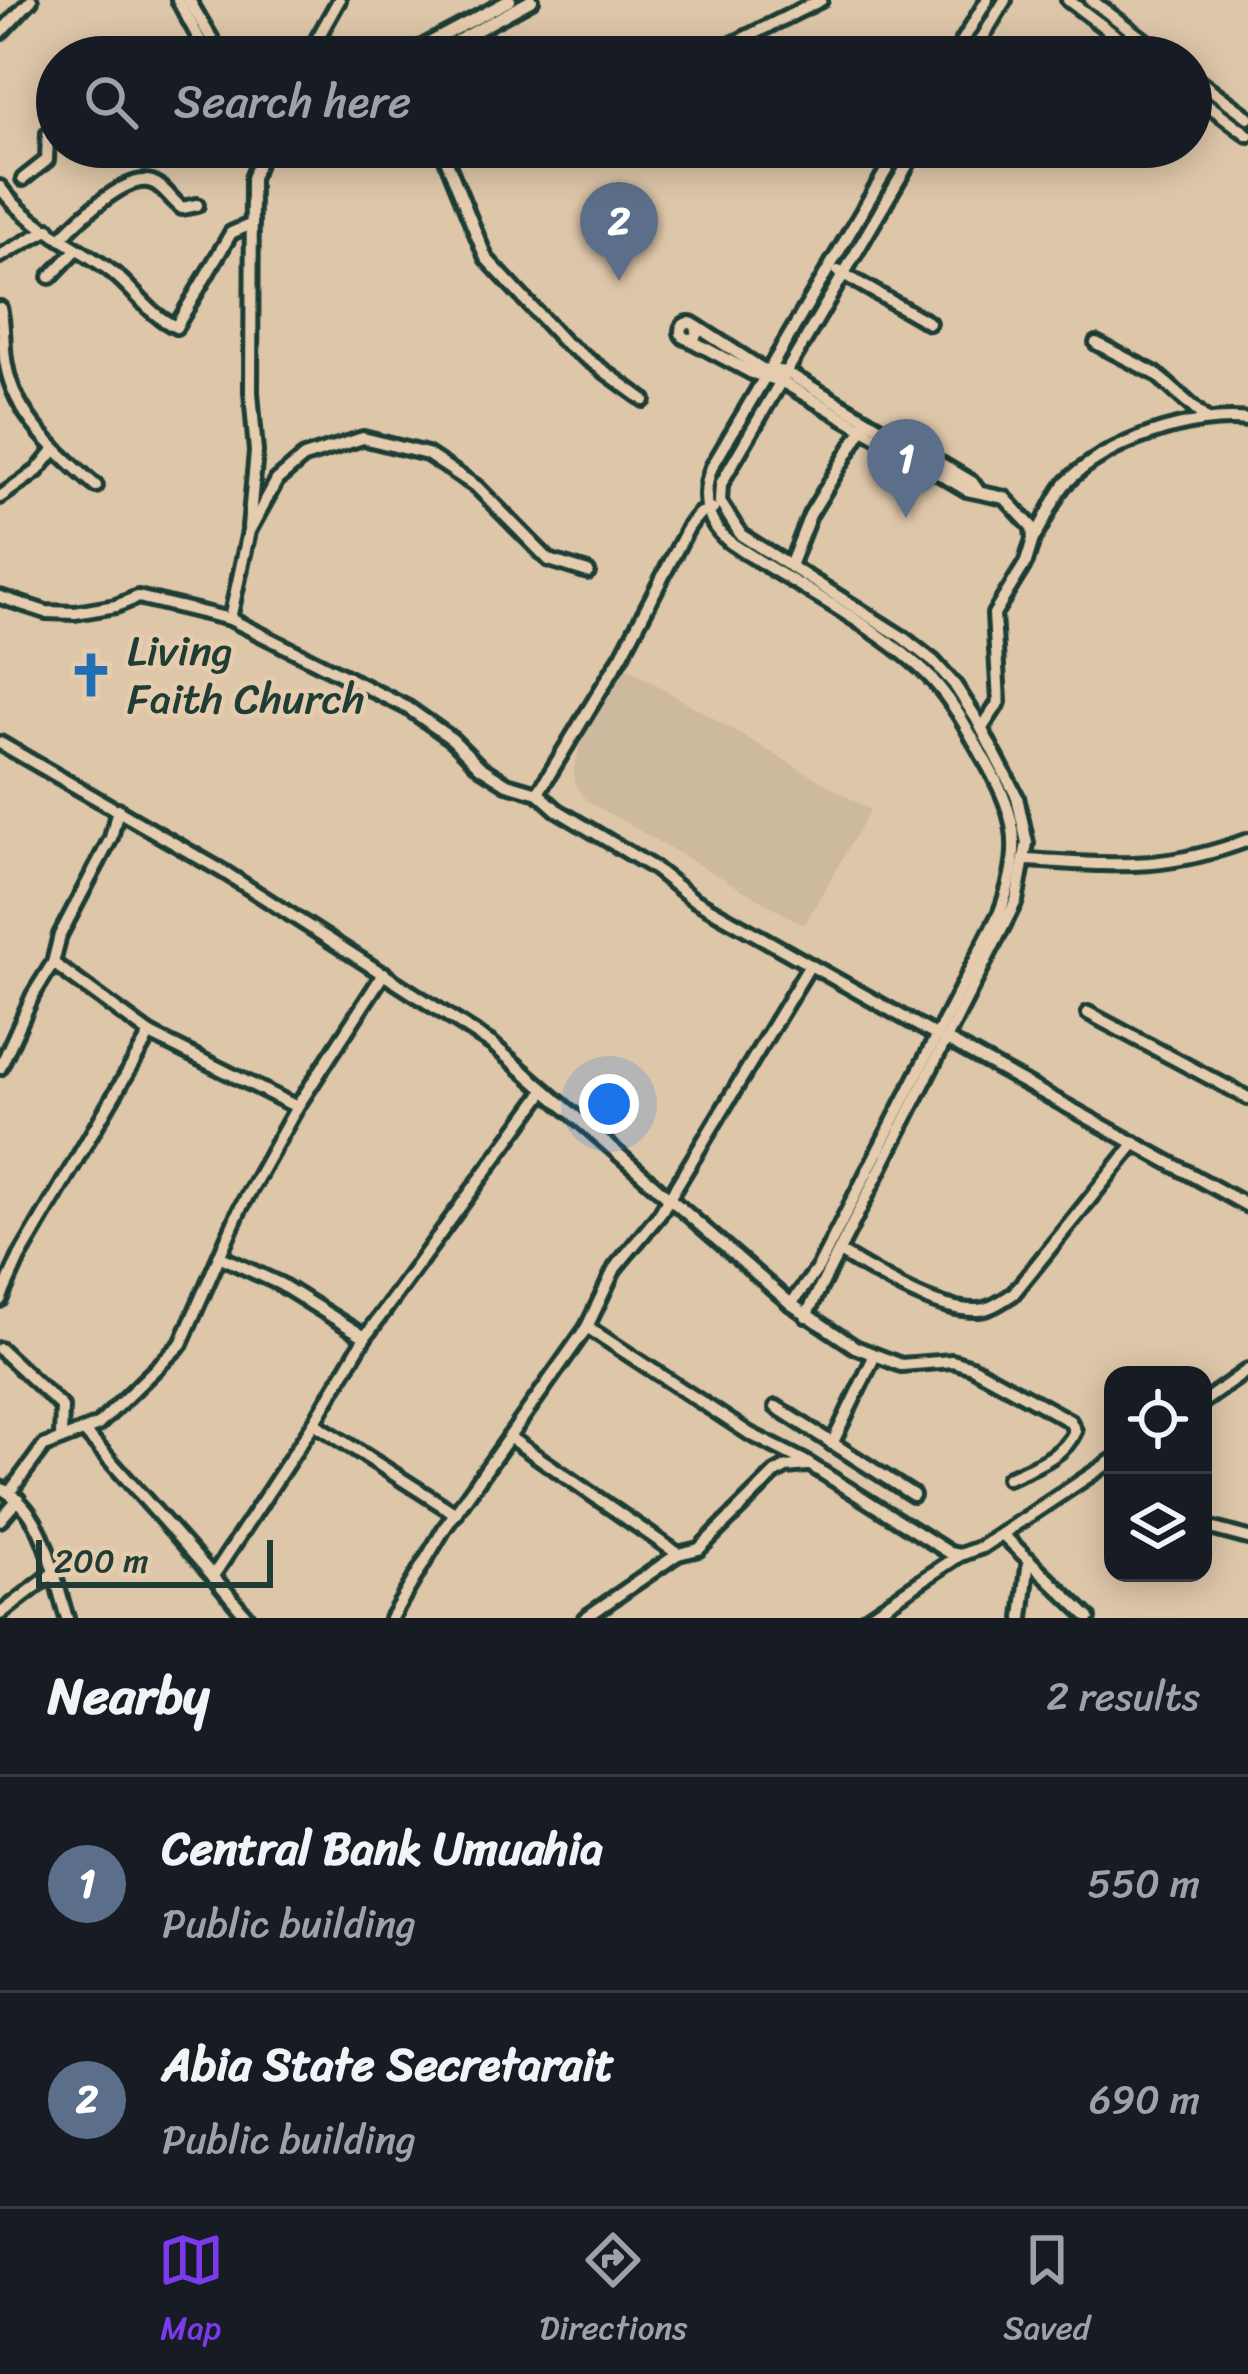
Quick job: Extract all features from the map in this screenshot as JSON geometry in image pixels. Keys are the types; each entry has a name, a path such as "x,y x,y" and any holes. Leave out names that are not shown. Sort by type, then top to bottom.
{"street":[{"path":"0,33 31,0"},
{"path":"178,0 198,36"},
{"path":"189,0 210,36"},
{"path":"319,36 338,0"},
{"path":"442,36 510,0"},
{"path":"466,36 532,0"},
{"path":"748,36 820,0"},
{"path":"966,36 987,0"},
{"path":"983,36 1004,0"},
{"path":"1068,0 1116,36"},
{"path":"1091,0 1139,36"},
{"path":"1212,91 1248,118"},
{"path":"1212,108 1248,135"},
{"path":"23,179 37,168"},
{"path":"230,619 249,531 256,452 251,392 252,178 256,168"},
{"path":"450,168 486,258 564,342 644,400"},
{"path":"888,168 712,467 705,484 708,511 718,532 731,543 910,659 948,698 965,725 1007,800 1016,842 1006,893 982,960"},
{"path":"791,1304 818,1268 872,1174 1016,901 1026,860 1024,819 982,728 954,684 902,637 741,535 722,506 721,484 906,168"},
{"path":"61,238 102,202 141,181 157,184 182,208 197,205"},
{"path":"0,187 18,207 115,275 148,309 176,327 231,233 252,224"},
{"path":"0,256 49,229"},
{"path":"50,277 76,250"},
{"path":"830,266 929,323"},
{"path":"0,308 6,368 39,434 96,486"},
{"path":"766,374 696,326 683,326 682,334 688,339 766,374 783,376 967,490 1005,498 1031,527 1033,539"},
{"path":"1096,343 1156,374 1205,418"},
{"path":"982,728 999,702 994,614 1066,482 1106,453 1205,418 1248,420"},
{"path":"790,566 811,515 865,425"},
{"path":"249,531 277,480 304,458 363,438 427,454 476,488 550,560 588,572"},
{"path":"0,497 38,472 54,450"},
{"path":"538,793 622,655 689,526 699,514 722,506"},
{"path":"0,597 46,612 75,613 138,597 230,619 408,708 452,739 480,767 507,784 538,793 693,899 1246,1200"},
{"path":"0,743 118,809 492,1044 806,1316 874,1357 901,1365 952,1360 972,1367 1070,1421 1075,1431 1072,1440 1052,1458 1009,1478"},
{"path":"0,1068 52,963 59,935 111,838 118,809"},
{"path":"1026,860 1136,867 1178,861 1248,840"},
{"path":"52,963 150,1034 296,1107"},
{"path":"393,1617 456,1514 587,1327 615,1268 670,1196 810,965"},
{"path":"0,1520 9,1493 44,1446 84,1431 113,1412 181,1344 240,1209 296,1107 384,974"},
{"path":"1088,1013 1248,1098"},
{"path":"0,1300 150,1034"},
{"path":"213,1576 314,1423 364,1337 545,1090"},
{"path":"839,1252 917,1294 964,1308 992,1307 1013,1294 1135,1143"},
{"path":"806,1316 872,1174"},
{"path":"219,1256 280,1284 364,1337"},
{"path":"587,1327 750,1434 809,1465 933,1545 960,1555"},
{"path":"0,1349 62,1407 61,1437"},
{"path":"832,1444 874,1357"},
{"path":"1212,1396 1248,1370"},
{"path":"776,1407 913,1496"},
{"path":"314,1423 456,1514"},
{"path":"84,1431 248,1618"},
{"path":"509,1437 678,1554"},
{"path":"585,1618 678,1554 699,1550 775,1473 809,1465"},
{"path":"866,1618 1104,1466"},
{"path":"9,1493 33,1515 67,1618"},
{"path":"1212,1528 1248,1538"},
{"path":"1002,1534 1089,1618"},
{"path":"1022,1618 1029,1559"},
{"path":"0,1614 52,1574"}],"shaded area":[{"path":"624,666 870,810 804,925 586,800 575,782 574,768 582,740"}],"place":[{"name":"Abia State Secretarait","path":"619,281"},
{"name":"Central Bank Umuahia","path":"906,518"},
{"name":"Living Faith Church","path":"91,675"}]}
